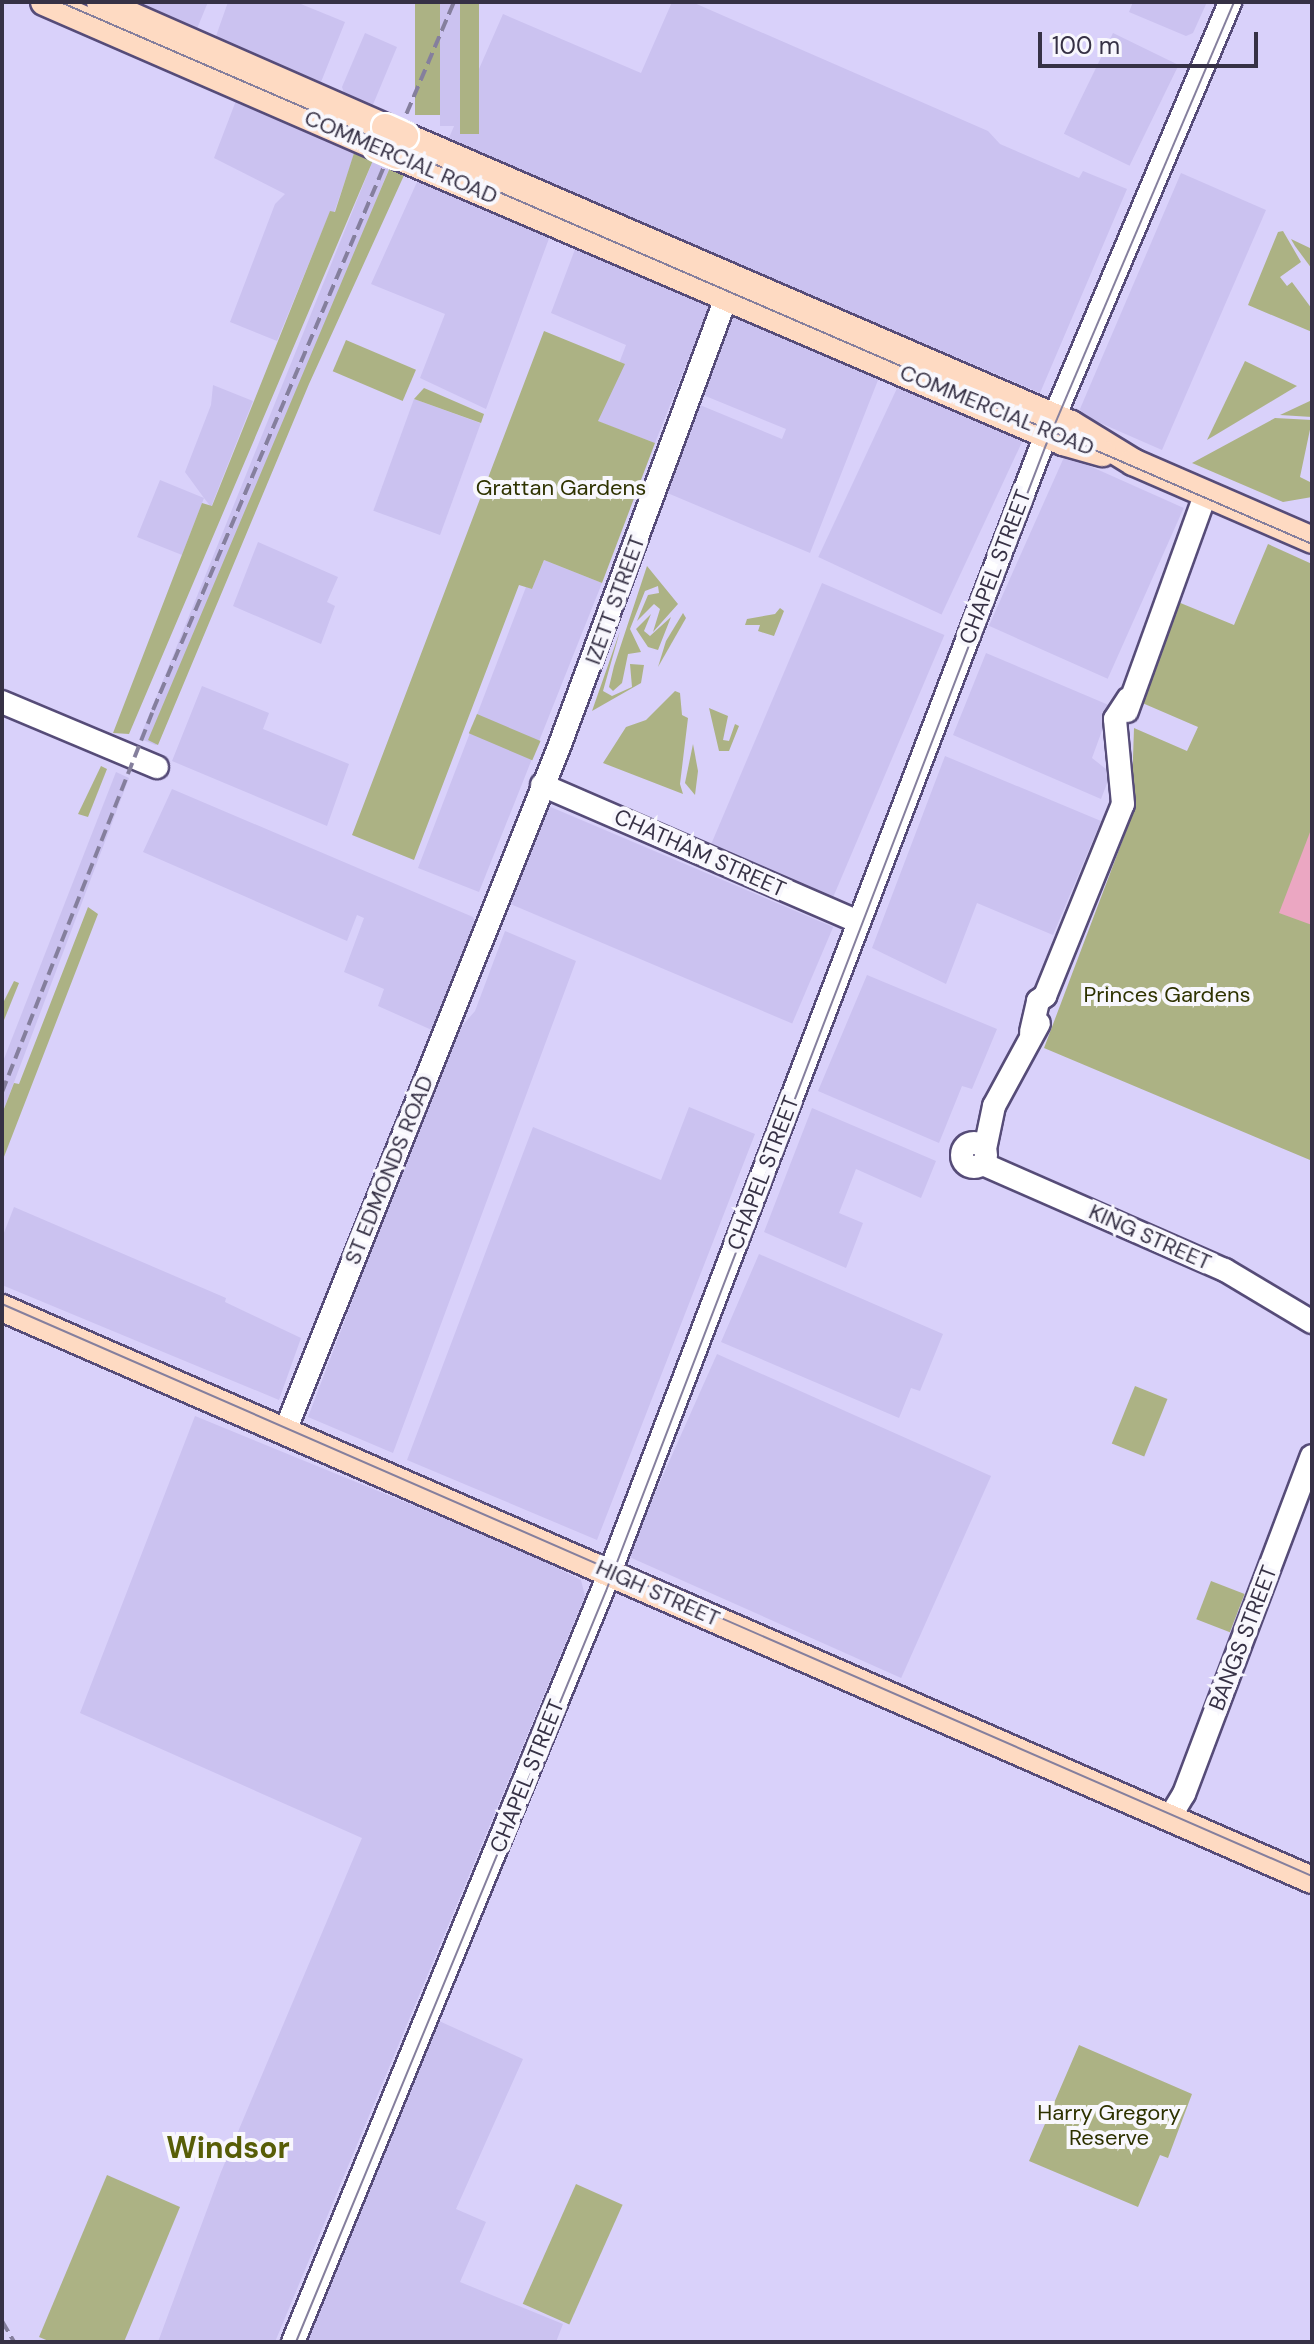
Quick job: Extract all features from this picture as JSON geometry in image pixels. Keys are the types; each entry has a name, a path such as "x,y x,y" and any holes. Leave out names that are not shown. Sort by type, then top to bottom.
{"main road":[{"name":"COMMERCIAL ROAD","path":"44,2 391,141 1312,540"},
{"name":"COMMERCIAL ROAD","path":"100,2 391,141 728,292 1050,426"},
{"name":"HIGH STREET","path":"2,1308 1312,1880"}],"street":[{"name":"CHAPEL STREET","path":"293,2342 610,1572 1050,426 1230,2"},
{"name":"IZETT STREET","path":"493,909 635,550 651,491 728,292"},
{"name":"KING STREET","path":"1206,493 1128,699 1119,709 1117,729 1123,804 1045,996 1047,1005 994,1106 983,1115 977,1153 1225,1270 1312,1322"},
{"path":"2,702 157,767"},
{"name":"CHATHAM STREET","path":"542,785 858,922"},
{"name":"ST EDMONDS ROAD","path":"285,1431 493,909"},
{"name":"BANGS STREET","path":"1170,1817 1184,1794 1312,1456"}],"shaded area":[{"path":"128,2 208,2 196,31"},
{"path":"228,2 296,2 345,22 321,82 215,39"},
{"path":"440,2 460,2 460,126 440,126"},
{"path":"672,2 692,2 988,131 1000,144 1079,178 1083,171 1127,189 1040,393 448,140 503,14 641,73"},
{"path":"1133,2 1207,2 1193,33 1186,36 1129,12"},
{"path":"365,33 397,47 372,107 345,96 342,87"},
{"path":"1113,33 1179,65 1130,166 1064,134"},
{"path":"237,98 356,149 334,213 330,212 277,341 230,322 275,204 285,194 214,158"},
{"path":"374,158 391,165 156,745 139,738"},
{"path":"1181,173 1266,210 1162,450 1082,415 1080,409"},
{"path":"427,179 551,233 486,409 420,378 445,314 371,284 417,182"},
{"path":"577,244 711,302 655,443 597,421 626,345 551,313"},
{"path":"741,314 880,375 810,553 665,492 700,405 782,439 786,429 703,395 734,316"},
{"path":"899,384 1022,441 942,615 818,557"},
{"path":"213,385 253,401 211,507 185,472 211,405"},
{"path":"414,399 481,423 440,535 373,511"},
{"path":"1065,455 1184,508 1108,679 989,626"},
{"path":"160,480 204,498 182,555 137,537"},
{"path":"258,542 338,577 327,602 335,606 321,644 233,606"},
{"path":"544,560 602,583 479,892 418,868 526,587 532,589"},
{"path":"822,583 944,635 833,898 710,846"},
{"path":"986,653 1111,706 1092,758 1111,773 1101,799 953,735"},
{"path":"202,686 269,713 263,729 349,764 327,826 172,761"},
{"path":"945,756 1101,821 1053,935 977,903 946,984 872,948"},
{"path":"116,772 129,778 2,1114 2,1064"},
{"path":"172,789 473,917 475,922 434,1031 378,1006 384,989 344,972 364,918 357,915 347,941 143,852"},
{"path":"546,805 833,927 792,1024 505,902"},
{"path":"1312,827 1312,925 1279,913"},
{"path":"505,931 576,961 393,1453 308,1417 423,1115 462,1026 475,1011"},
{"path":"867,975 997,1029 972,1089 962,1086 939,1143 818,1091"},
{"path":"689,1107 755,1134 597,1540 407,1460 533,1127 661,1180"},
{"path":"812,1108 936,1161 921,1198 856,1169 839,1213 863,1223 846,1268 764,1232"},
{"path":"14,1207 226,1298 225,1302 301,1338 279,1400 2,1285 2,1238"},
{"path":"759,1254 943,1334 920,1391 911,1388 899,1418 721,1342"},
{"path":"717,1354 991,1476 901,1678 627,1556"},
{"path":"195,1416 515,1547 581,1580 585,1596 275,2342 158,2342 221,2172 362,1838 80,1713"},
{"path":"428,2016 523,2059 456,2209 486,2222 460,2282 563,2324 556,2342 293,2342"}],"green space":[{"path":"415,2 440,2 440,115 415,115"},
{"path":"460,2 479,2 479,134 460,134"},
{"path":"355,150 374,158 129,734 113,733 202,503 212,506 330,211 335,212"},
{"path":"391,165 406,171 309,384 158,745 148,740"},
{"path":"1283,231 1301,262 1280,277 1287,286 1292,282 1312,309 1312,332 1248,305 1278,232"},
{"path":"1291,239 1312,249 1312,269 1295,246"},
{"name":"Grattan Gardens","path":"544,331 625,364 598,421 655,443 602,583 544,560 532,589 519,585 414,860 352,835"},
{"path":"346,340 416,370 403,401 333,371"},
{"path":"1245,361 1297,386 1207,440"},
{"path":"424,388 484,414 481,423 414,399"},
{"path":"1312,400 1312,417 1280,415"},
{"path":"1275,418 1312,420 1300,477 1312,483 1312,497 1283,502 1192,463"},
{"name":"Princes Gardens","path":"1268,544 1312,564 1310,1160 1044,1048 1131,818 1134,728 1187,751 1198,727 1140,702 1178,602 1234,625"},
{"path":"647,566 678,604 653,632 660,609 654,604 637,621 648,595 659,593 658,586 645,591 630,629 641,652 628,654 622,683 613,691 609,687 614,666"},
{"path":"780,608 784,611 774,636 758,631 760,625 745,625 747,619 775,614"},
{"path":"683,613 686,618 658,667 666,641"},
{"path":"651,614 644,631 650,636 671,617 658,650 648,647 636,629"},
{"path":"620,631 603,691 612,696 632,687 630,664 644,665 641,683 592,711"},
{"path":"675,691 680,693 682,715 688,718 680,784 683,794 603,763 626,727 646,720"},
{"path":"709,708 728,716 723,740 729,741 735,724 739,726 729,751 719,751"},
{"path":"477,714 541,741 532,760 469,733"},
{"path":"693,744 698,771 695,795 685,783"},
{"path":"101,766 107,769 88,817 78,814"},
{"path":"88,907 98,914 2,1162 2,1114 14,1083 19,1084"},
{"path":"14,981 19,983 2,1025 2,1005"},
{"path":"1135,1386 1167,1399 1144,1457 1112,1443"},
{"path":"1211,1581 1245,1594 1230,1632 1196,1619"},
{"name":"Harry Gregory Reserve","path":"1079,2045 1192,2094 1168,2158 1160,2155 1138,2207 1029,2161"},
{"path":"107,2175 180,2207 124,2342 51,2342 39,2337"},
{"path":"576,2184 623,2205 569,2324 523,2304"}],"tram line":[{"path":"60,2 1312,544"},
{"path":"296,2342 606,1591 1046,445 1234,2"},
{"path":"2,1304 1312,1876"}],"railway":[{"path":"2,1092 153,710 454,2"},
{"path":"2,2321 14,2342"}],"district":[{"name":"Windsor","path":"228,2148"}]}
